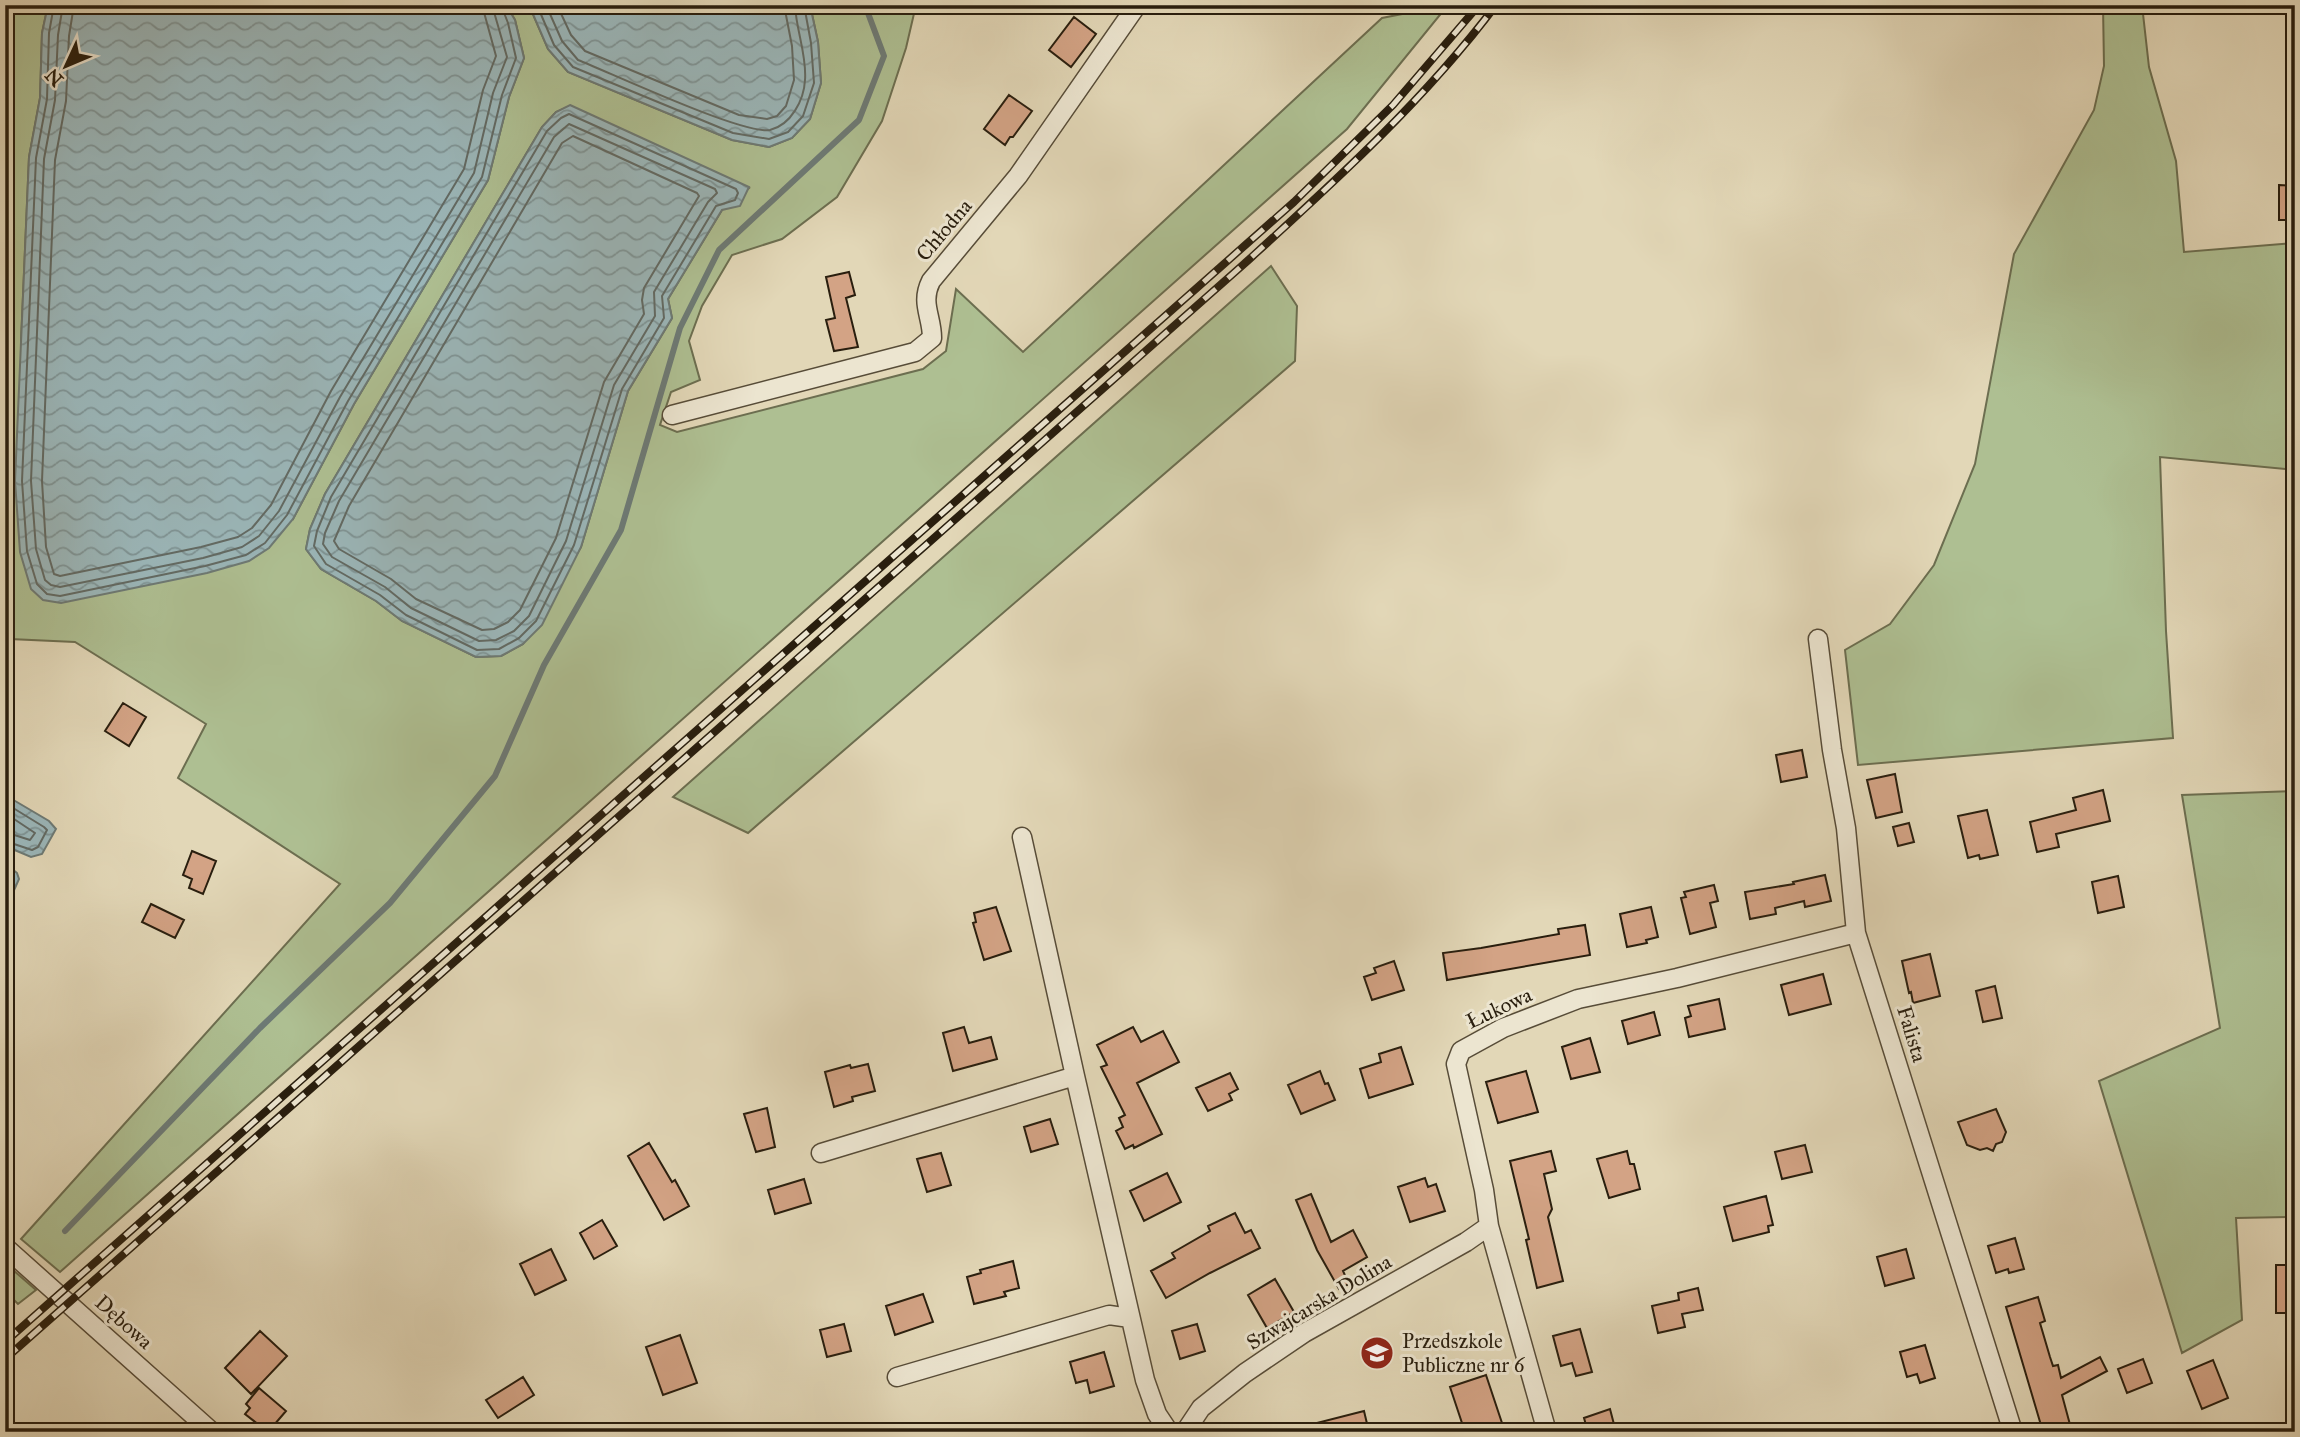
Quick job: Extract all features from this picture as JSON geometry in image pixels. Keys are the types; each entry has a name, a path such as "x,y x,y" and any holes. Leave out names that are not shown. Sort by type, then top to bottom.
{"street":[{"name":"Chłodna","path":"671,415 915,352 925,345 932,338 925,293 931,281 1018,176 1137,5"},
{"name":"Falista","path":"1818,639 1832,750 1846,828 1856,933 2014,1432"},
{"path":"1022,837 1145,1380 1157,1413 1169,1432"},
{"name":"Łukowa","path":"1547,1432 1489,1226 1484,1190 1456,1064 1461,1051 1503,1028 1578,999 1677,978 1856,933"},
{"path":"821,1153 1075,1076"},
{"name":"Szwajcarska Dolina","path":"1185,1432 1201,1408 1304,1333 1444,1255 1489,1226"},
{"name":"Dębowa","path":"5,1247 212,1432"},
{"path":"897,1377 1109,1315 1130,1318"}],"green space":[{"path":"5,5 48,5 42,33 40,98 29,157 21,342 293,519 354,404 488,180 509,97 524,58 515,20 506,5 529,5 548,49 568,72 732,140 769,147 792,138 810,119 821,83 818,42 810,5 916,5 906,48 882,121 837,197 782,239 732,255 702,306 689,341 700,380 671,392 660,425 677,432 923,369 946,351 956,289 1023,352 1382,18 1448,5 1347,129 60,1272 21,1239 340,884 178,778 206,724 75,642 10,639 5,594","holes":["570,106 749,188 722,210 668,299 672,318 628,391 581,547 523,644 501,656 476,657 402,621 376,601 321,569 306,549 310,529 325,494 542,127 556,112"]},
{"path":"2103,5 2142,5 2149,67 2176,161 2184,252 2295,243 2295,470 2160,457 2173,738 1858,765 1845,650 1890,624 1934,565 1975,464 2014,254 2094,110 2104,66"},
{"path":"1271,266 1297,306 1295,361 748,833 673,797"},
{"path":"2295,791 2295,1217 2236,1218 2242,1320 2182,1353 2099,1081 2220,1028 2182,795"},
{"path":"5,1263 36,1290 18,1304 5,1291"}],"water":[{"path":"48,5 506,5 515,20 524,58 509,97 488,180 354,404 293,519 269,548 249,561 207,573 61,603 43,600 31,589 20,552 15,481 29,157 40,98 42,33"},
{"path":"529,5 810,5 818,42 821,83 810,119 792,138 769,147 732,140 568,72 548,49"},
{"path":"570,105 749,187 740,206 722,210 668,299 672,318 628,391 581,547 542,625 523,644 501,656 476,657 402,621 376,601 321,569 306,549 310,529 325,494 542,127 556,112"},
{"path":"5,795 49,821 56,829 42,854 31,857 5,846"},
{"path":"5,863 17,873 19,879 12,895 5,901"}],"building":[{"path":"1074,17 1096,34 1071,67 1049,50"},
{"path":"1009,95 1032,111 1005,145 984,129"},
{"path":"2279,185 2295,186 2295,220 2279,220"},
{"path":"849,272 855,295 846,298 858,347 834,351 826,320 835,318 826,277"},
{"path":"123,703 146,717 129,746 105,731"},
{"path":"1802,750 1807,777 1781,782 1776,755"},
{"path":"1895,774 1902,812 1876,818 1867,780"},
{"path":"2103,790 2110,821 2056,834 2059,847 2037,852 2030,822 2076,810 2073,798"},
{"path":"1987,810 1998,855 1980,859 1979,855 1968,858 1958,816"},
{"path":"1909,823 1914,842 1898,846 1893,827"},
{"path":"192,851 216,861 203,894 189,888 192,879 183,875"},
{"path":"1825,875 1831,901 1805,907 1804,901 1775,908 1776,914 1750,919 1745,892 1794,884 1793,882"},
{"path":"2118,876 2124,907 2098,913 2092,882"},
{"path":"1714,885 1718,901 1710,903 1716,927 1690,934 1681,898 1686,897 1684,892"},
{"path":"151,904 184,920 175,938 142,922"},
{"path":"996,907 1011,951 984,960 973,923 976,922 974,913"},
{"path":"1651,907 1658,937 1646,940 1647,943 1627,947 1620,914"},
{"path":"1585,925 1590,955 1447,980 1443,953 1559,934 1558,929"},
{"path":"1930,954 1940,996 1913,1003 1902,961"},
{"path":"1394,961 1404,990 1372,1000 1364,977 1376,973 1374,968"},
{"path":"1823,974 1831,1004 1789,1015 1781,985"},
{"path":"1995,986 2002,1018 1983,1022 1976,991"},
{"path":"1719,999 1725,1029 1689,1037 1685,1018 1691,1016 1688,1006"},
{"path":"1654,1012 1660,1035 1628,1044 1622,1021"},
{"path":"964,1027 969,1043 991,1037 997,1059 953,1071 943,1033"},
{"path":"1133,1027 1141,1042 1163,1031 1179,1062 1137,1083 1162,1134 1134,1148 1133,1145 1125,1149 1116,1131 1123,1127 1119,1118 1125,1115 1101,1067 1107,1065 1097,1045"},
{"path":"1590,1038 1600,1072 1571,1079 1562,1047"},
{"path":"1401,1047 1413,1084 1369,1098 1360,1069 1381,1062 1379,1054"},
{"path":"868,1064 875,1091 852,1097 853,1101 834,1107 825,1072 850,1065 851,1068"},
{"path":"1320,1071 1335,1100 1301,1114 1288,1085"},
{"path":"1526,1071 1538,1112 1498,1123 1486,1082"},
{"path":"1230,1073 1238,1089 1229,1094 1232,1100 1208,1111 1196,1088"},
{"path":"767,1108 775,1147 756,1152 744,1114"},
{"path":"1996,1109 2006,1132 2002,1142 1996,1144 1993,1151 1967,1145 1958,1122"},
{"path":"1050,1119 1058,1144 1031,1152 1024,1127"},
{"path":"649,1143 672,1182 675,1180 689,1206 664,1220 628,1156"},
{"path":"1805,1145 1812,1172 1782,1179 1775,1152"},
{"path":"1551,1151 1556,1171 1544,1174 1552,1209 1548,1217 1563,1281 1537,1288 1526,1240 1529,1239 1510,1161"},
{"path":"1627,1151 1630,1164 1634,1164 1640,1189 1609,1198 1597,1159"},
{"path":"941,1153 951,1185 927,1192 917,1159"},
{"path":"1167,1173 1181,1202 1144,1221 1130,1191"},
{"path":"1425,1178 1428,1187 1436,1184 1445,1211 1410,1222 1398,1187"},
{"path":"804,1179 811,1203 775,1214 768,1190"},
{"path":"1311,1194 1331,1242 1353,1230 1367,1257 1343,1271 1349,1284 1339,1289 1317,1250 1296,1200"},
{"path":"1766,1196 1773,1225 1768,1226 1769,1232 1733,1241 1724,1207"},
{"path":"1235,1213 1245,1233 1251,1230 1260,1248 1166,1298 1151,1271 1175,1258 1172,1253 1210,1231 1208,1226"},
{"path":"602,1220 617,1246 594,1259 580,1233"},
{"path":"2015,1238 2024,1269 2009,1273 2008,1269 1996,1273 1988,1246"},
{"path":"551,1249 566,1280 535,1295 520,1264"},
{"path":"1906,1249 1914,1278 1885,1286 1877,1257"},
{"path":"1013,1261 1019,1288 1004,1292 1006,1296 974,1304 967,1277 981,1273 980,1270"},
{"path":"2276,1265 2295,1265 2295,1300 2291,1300 2291,1313 2276,1313"},
{"path":"1275,1279 1294,1312 1267,1328 1248,1295"},
{"path":"1698,1288 1703,1310 1682,1314 1685,1327 1658,1333 1652,1306 1679,1300 1678,1293"},
{"path":"923,1294 933,1322 895,1335 886,1306"},
{"path":"2038,1297 2045,1321 2040,1323 2053,1366 2058,1365 2061,1378 2100,1357 2107,1371 2062,1395 2072,1432 2043,1432 2006,1307"},
{"path":"844,1324 851,1351 827,1357 820,1330"},
{"path":"1197,1324 1205,1351 1180,1359 1172,1331"},
{"path":"1580,1329 1592,1372 1576,1376 1572,1363 1561,1366 1553,1336"},
{"path":"260,1331 287,1356 251,1394 225,1368"},
{"path":"680,1335 697,1383 663,1395 646,1347"},
{"path":"1925,1345 1935,1378 1920,1383 1917,1374 1907,1377 1900,1352"},
{"path":"1104,1352 1114,1386 1090,1393 1087,1380 1076,1383 1070,1362"},
{"path":"2143,1359 2152,1383 2127,1393 2118,1369"},
{"path":"2213,1360 2228,1398 2202,1409 2187,1371"},
{"path":"1486,1375 1505,1432 1465,1432 1450,1387"},
{"path":"523,1377 534,1395 498,1418 486,1400"},
{"path":"259,1388 286,1411 268,1432 245,1414 250,1408 246,1404"},
{"path":"1610,1409 1616,1432 1588,1432 1584,1418"},
{"path":"1364,1411 1369,1432 1305,1432 1305,1426"}],"waterway":[{"path":"65,1231 260,1028 390,903 495,776 544,665 621,530 680,328 719,250 859,120 884,56 865,5"}],"railway":[{"path":"5,1342 1294,202 1393,105 1479,5"},
{"path":"5,1359 1244,264 1344,172 1408,108 1496,5"}],"place":[{"name":"Przedszkole Publiczne nr 6","path":"1377,1353"}]}
